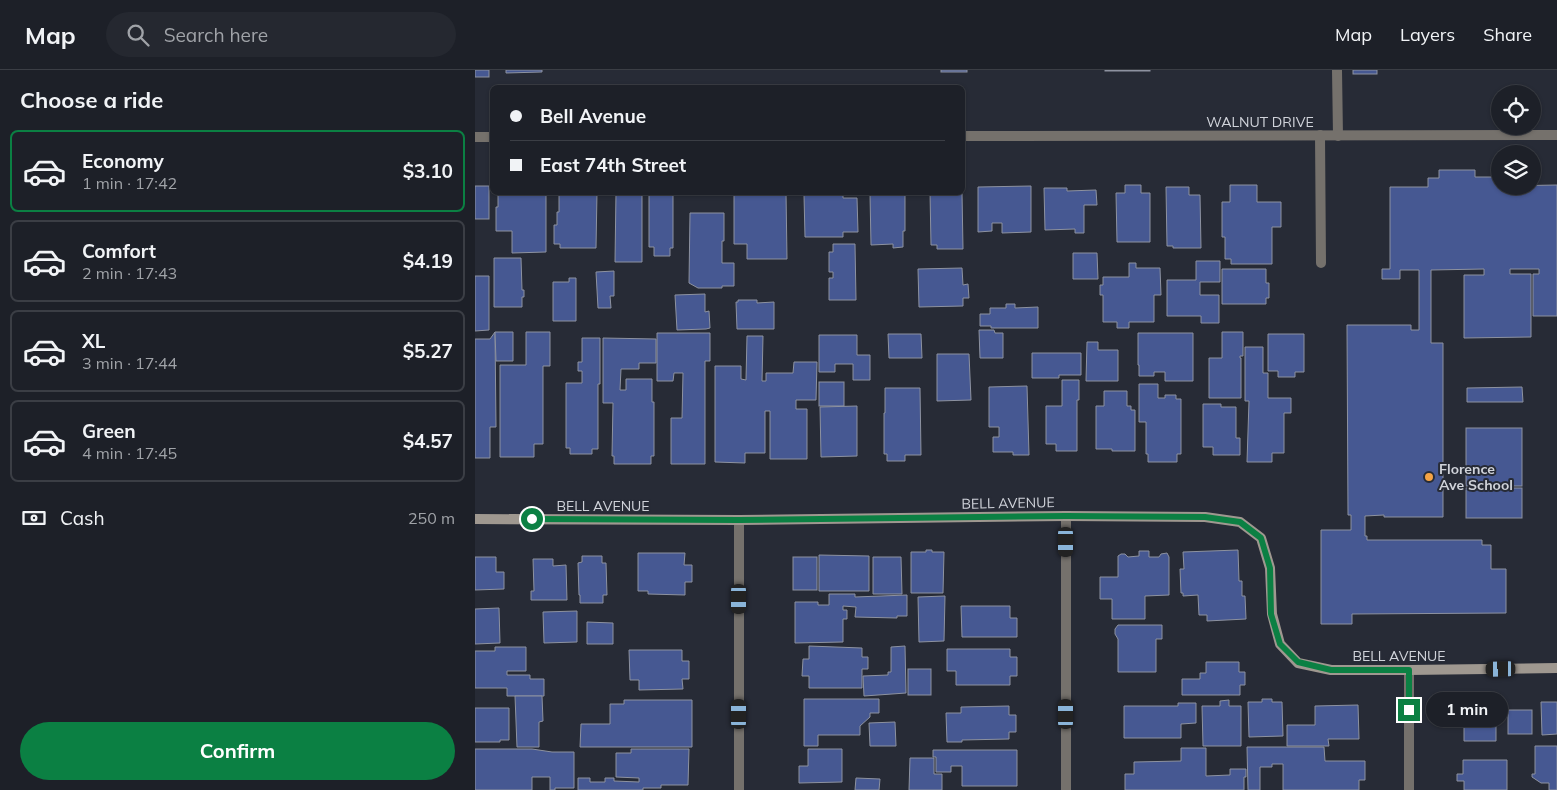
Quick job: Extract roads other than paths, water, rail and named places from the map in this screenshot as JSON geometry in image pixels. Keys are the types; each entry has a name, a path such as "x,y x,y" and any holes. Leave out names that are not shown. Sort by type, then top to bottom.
{"street":[{"path":"1337,70 1338,136"},
{"path":"1320,135 1321,263"},
{"name":"WALNUT DRIVE","path":"965,136 1557,135"},
{"path":"475,137 490,137"},
{"path":"1066,516 1066,790"},
{"name":"BELL AVENUE","path":"475,519 739,520 1066,516 1205,517 1240,522 1261,538 1270,568 1271,614 1280,644 1298,662 1331,670 1557,668"},
{"path":"739,520 739,790"},
{"path":"1409,670 1409,790"}],"place":[{"name":"Florence Ave School","path":"1429,477"}]}
